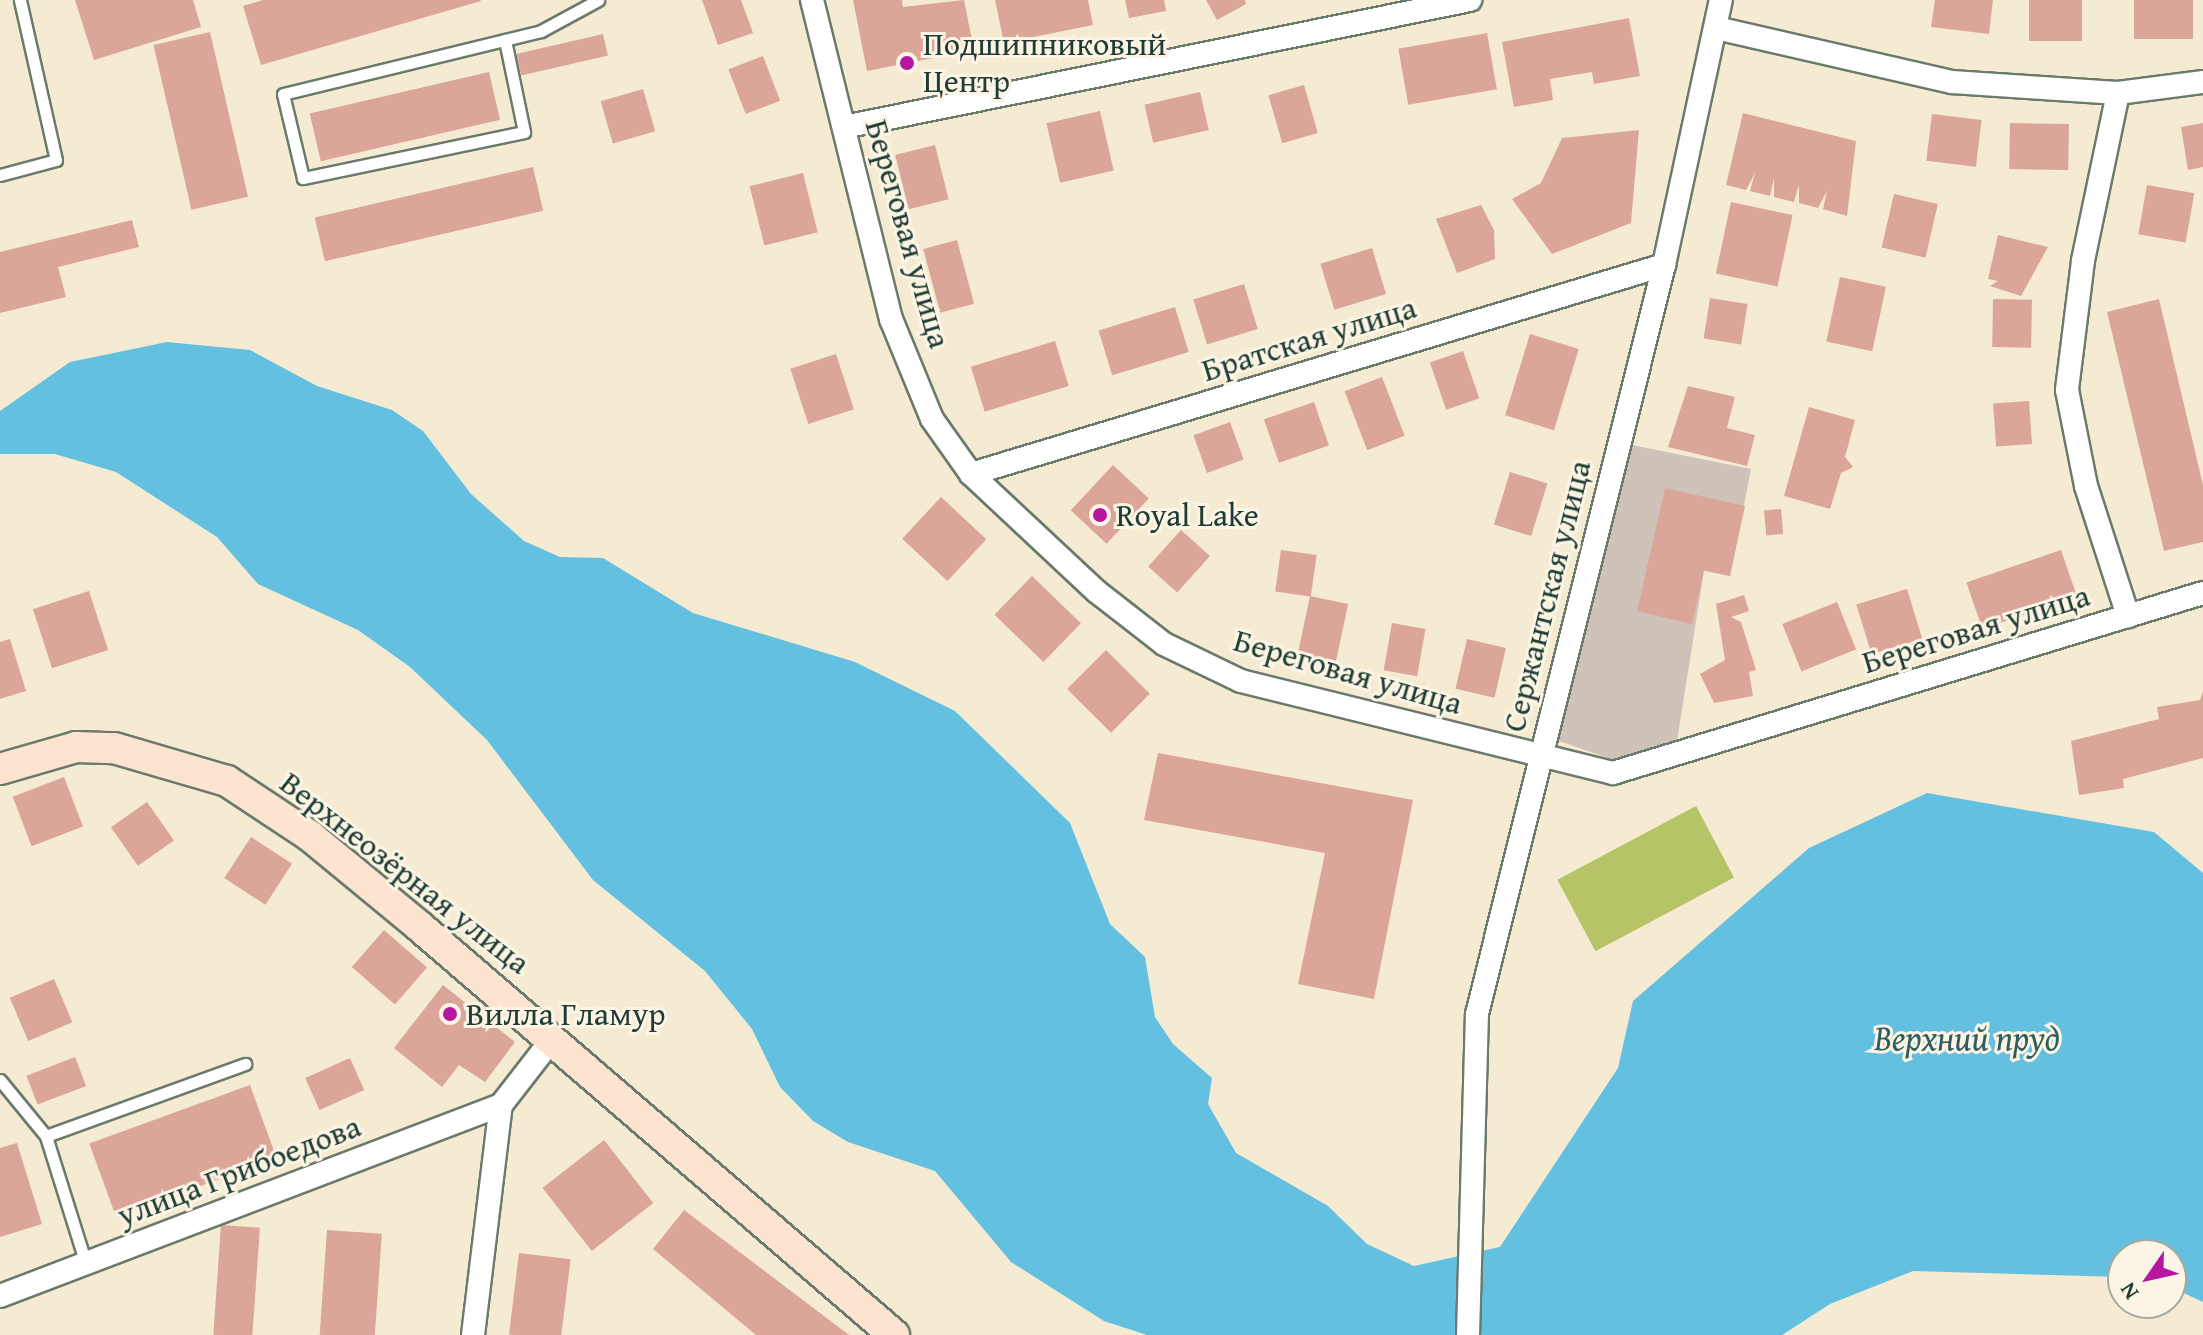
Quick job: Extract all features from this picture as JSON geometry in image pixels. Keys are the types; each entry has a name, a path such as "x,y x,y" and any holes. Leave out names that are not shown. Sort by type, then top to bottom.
{"street":[{"name":"Береговая улица","path":"812,0 891,319 932,419 971,474 1096,591 1164,644 1241,681 1613,773 2203,593"},
{"path":"844,127 1470,0"},
{"name":"Сержантская улица","path":"1468,1335 1477,1014 1664,265 1721,0"},
{"path":"1716,28 1952,82 2118,93 2203,82"},
{"path":"2118,93 2083,261 2067,390 2086,486 2128,616"},
{"name":"Братская улица","path":"971,474 1664,265"},
{"name":"Верхнеозёрная улица","path":"0,769 76,747 114,748 227,781 310,836 553,1038 894,1335"},
{"path":"473,1335 501,1105 553,1038"},
{"name":"улица Грибоедова","path":"0,1296 501,1105"}],"lane":[{"path":"0,175 56,160 20,0"},
{"path":"505,40 524,132 303,178 283,94 505,40 598,0"},
{"path":"46,1136 245,1064"},
{"path":"0,1080 46,1136 86,1264"}],"shaded area":[{"path":"1632,445 1751,469 1730,576 1704,571 1677,741 1614,760 1556,740"}],"green space":[{"path":"1696,806 1734,878 1595,951 1557,880"}],"water":[{"name":"Верхний пруд","path":"167,342 250,350 317,386 392,410 423,431 471,494 524,541 560,557 603,558 693,613 855,662 955,711 1070,823 1110,924 1145,957 1155,1017 1173,1044 1212,1078 1208,1104 1236,1153 1328,1206 1367,1244 1414,1266 1500,1247 1618,1068 1633,1001 1809,848 1927,793 2154,832 2203,873 2203,1302 2187,1294 2187,1239 2107,1239 2107,1277 1913,1271 1830,1304 1782,1335 1147,1335 1104,1321 1011,1262 935,1171 848,1142 813,1121 780,1087 752,1029 705,971 593,880 487,740 410,667 358,630 258,584 217,537 116,472 55,454 0,454 0,411 70,362"}],"building":[{"path":"75,0 193,0 201,27 94,60"},
{"path":"263,0 481,1 261,65 243,6"},
{"path":"702,0 741,0 753,33 718,45"},
{"path":"853,0 902,0 903,7 964,0 974,50 867,71"},
{"path":"995,0 1088,0 1093,25 1004,43"},
{"path":"1125,0 1164,0 1166,11 1129,18"},
{"path":"1206,0 1245,0 1246,4 1217,20"},
{"path":"1935,0 1993,0 1989,34 1931,27"},
{"path":"2029,0 2082,0 2082,41 2029,41"},
{"path":"2134,0 2193,0 2193,39 2134,39"},
{"path":"1629,18 1640,76 1594,84 1592,72 1550,79 1553,100 1514,107 1502,42"},
{"path":"210,32 248,197 192,210 153,45"},
{"path":"1487,33 1497,89 1408,105 1398,49"},
{"path":"603,34 608,55 521,75 516,54"},
{"path":"763,56 780,101 746,114 728,69"},
{"path":"489,72 500,120 321,161 310,113"},
{"path":"1304,85 1318,133 1282,143 1268,95"},
{"path":"643,89 655,131 613,143 601,101"},
{"path":"1200,92 1209,130 1153,143 1144,105"},
{"path":"1100,111 1114,170 1060,183 1046,123"},
{"path":"1743,113 1856,141 1847,216 1823,209 1827,191 1818,208 1799,203 1799,184 1794,202 1774,197 1774,178 1770,196 1750,191 1755,173 1746,190 1726,185"},
{"path":"1932,114 1982,120 1976,167 1926,161"},
{"path":"2010,123 2069,124 2068,170 2009,169"},
{"path":"2203,123 2203,167 2188,170 2181,127"},
{"path":"1639,130 1631,223 1552,254 1512,199 1541,183 1562,138"},
{"path":"935,145 949,199 909,209 895,155"},
{"path":"533,167 543,211 325,261 315,217"},
{"path":"803,173 818,232 764,245 750,186"},
{"path":"2147,185 2194,193 2186,243 2138,234"},
{"path":"1894,194 1938,204 1925,258 1882,248"},
{"path":"1731,202 1793,215 1777,287 1716,273"},
{"path":"1481,205 1494,230 1495,259 1457,273 1436,219"},
{"path":"132,220 139,247 58,267 66,297 0,313 0,252"},
{"path":"1998,235 2048,247 2021,296 1990,286 1998,281 1988,279"},
{"path":"957,240 974,304 940,313 923,249"},
{"path":"1372,248 1386,294 1334,310 1320,264"},
{"path":"1840,277 1886,287 1872,351 1826,342"},
{"path":"1244,284 1258,329 1207,344 1193,299"},
{"path":"1710,298 1748,304 1741,344 1704,338"},
{"path":"1993,299 2032,300 2031,348 1992,347"},
{"path":"2159,299 2203,485 2203,542 2164,551 2107,312"},
{"path":"1175,307 1189,352 1112,375 1098,330"},
{"path":"1530,334 1579,349 1554,430 1505,415"},
{"path":"1055,341 1069,386 985,412 971,367"},
{"path":"1463,351 1479,398 1446,410 1430,362"},
{"path":"836,354 854,409 808,424 790,369"},
{"path":"1382,377 1405,436 1367,450 1345,391"},
{"path":"1688,386 1735,397 1727,428 1755,435 1747,466 1668,447"},
{"path":"2029,401 2032,444 1996,446 1993,404"},
{"path":"1314,402 1329,445 1279,463 1264,419"},
{"path":"1809,407 1855,420 1845,457 1853,467 1841,473 1830,509 1784,496"},
{"path":"1230,422 1244,460 1207,473 1193,435"},
{"path":"1113,465 1149,498 1107,544 1071,510"},
{"path":"1510,472 1547,483 1531,536 1494,525"},
{"path":"1665,488 1745,506 1730,576 1704,570 1692,624 1637,611"},
{"path":"941,497 986,539 947,581 902,539"},
{"path":"1781,509 1783,534 1766,535 1764,510"},
{"path":"1181,530 1210,556 1177,593 1148,566"},
{"path":"1281,550 1317,555 1311,597 1275,592"},
{"path":"2061,550 2077,596 1982,629 1966,583"},
{"path":"1032,576 1081,623 1043,662 994,615"},
{"path":"1907,589 1922,639 1872,654 1856,604"},
{"path":"89,591 108,650 52,668 33,609"},
{"path":"1744,595 1749,611 1731,617 1741,622 1756,670 1749,672 1753,696 1714,703 1700,674 1725,660 1716,604"},
{"path":"1310,596 1348,604 1336,662 1298,654"},
{"path":"1837,602 1856,649 1801,671 1782,624"},
{"path":"1392,623 1425,629 1417,676 1384,670"},
{"path":"10,639 26,691 0,699 0,642"},
{"path":"1467,639 1506,648 1495,698 1456,689"},
{"path":"1106,650 1150,694 1111,733 1067,689"},
{"path":"2203,691 2203,758 2123,779 2124,788 2079,795 2071,741 2159,719 2157,707 2200,700"},
{"path":"1158,753 1413,800 1374,999 1298,984 1325,853 1144,820"},
{"path":"64,777 83,826 32,846 13,797"},
{"path":"147,802 174,841 138,866 111,827"},
{"path":"251,837 292,864 265,905 224,878"},
{"path":"384,930 427,967 395,1004 352,967"},
{"path":"54,979 72,1022 28,1041 10,998"},
{"name":"Вилла Гламур","path":"443,985 515,1042 485,1082 459,1065 442,1087 394,1048"},
{"path":"75,1057 86,1086 38,1105 26,1076"},
{"path":"350,1058 364,1090 319,1110 305,1078"},
{"path":"250,1085 277,1158 116,1217 89,1143"},
{"path":"604,1140 653,1203 592,1251 543,1188"},
{"path":"17,1143 42,1224 0,1237 0,1148"},
{"path":"684,1210 849,1335 756,1335 653,1249"},
{"path":"221,1225 260,1228 252,1335 213,1335"},
{"path":"327,1230 382,1234 375,1335 320,1335"},
{"path":"519,1253 571,1259 561,1335 509,1334"}],"place":[{"name":"Подшипниковый Центр","path":"907,63"},
{"name":"Royal Lake","path":"1100,515"},
{"name":"Вилла Гламур","path":"450,1014"}]}
